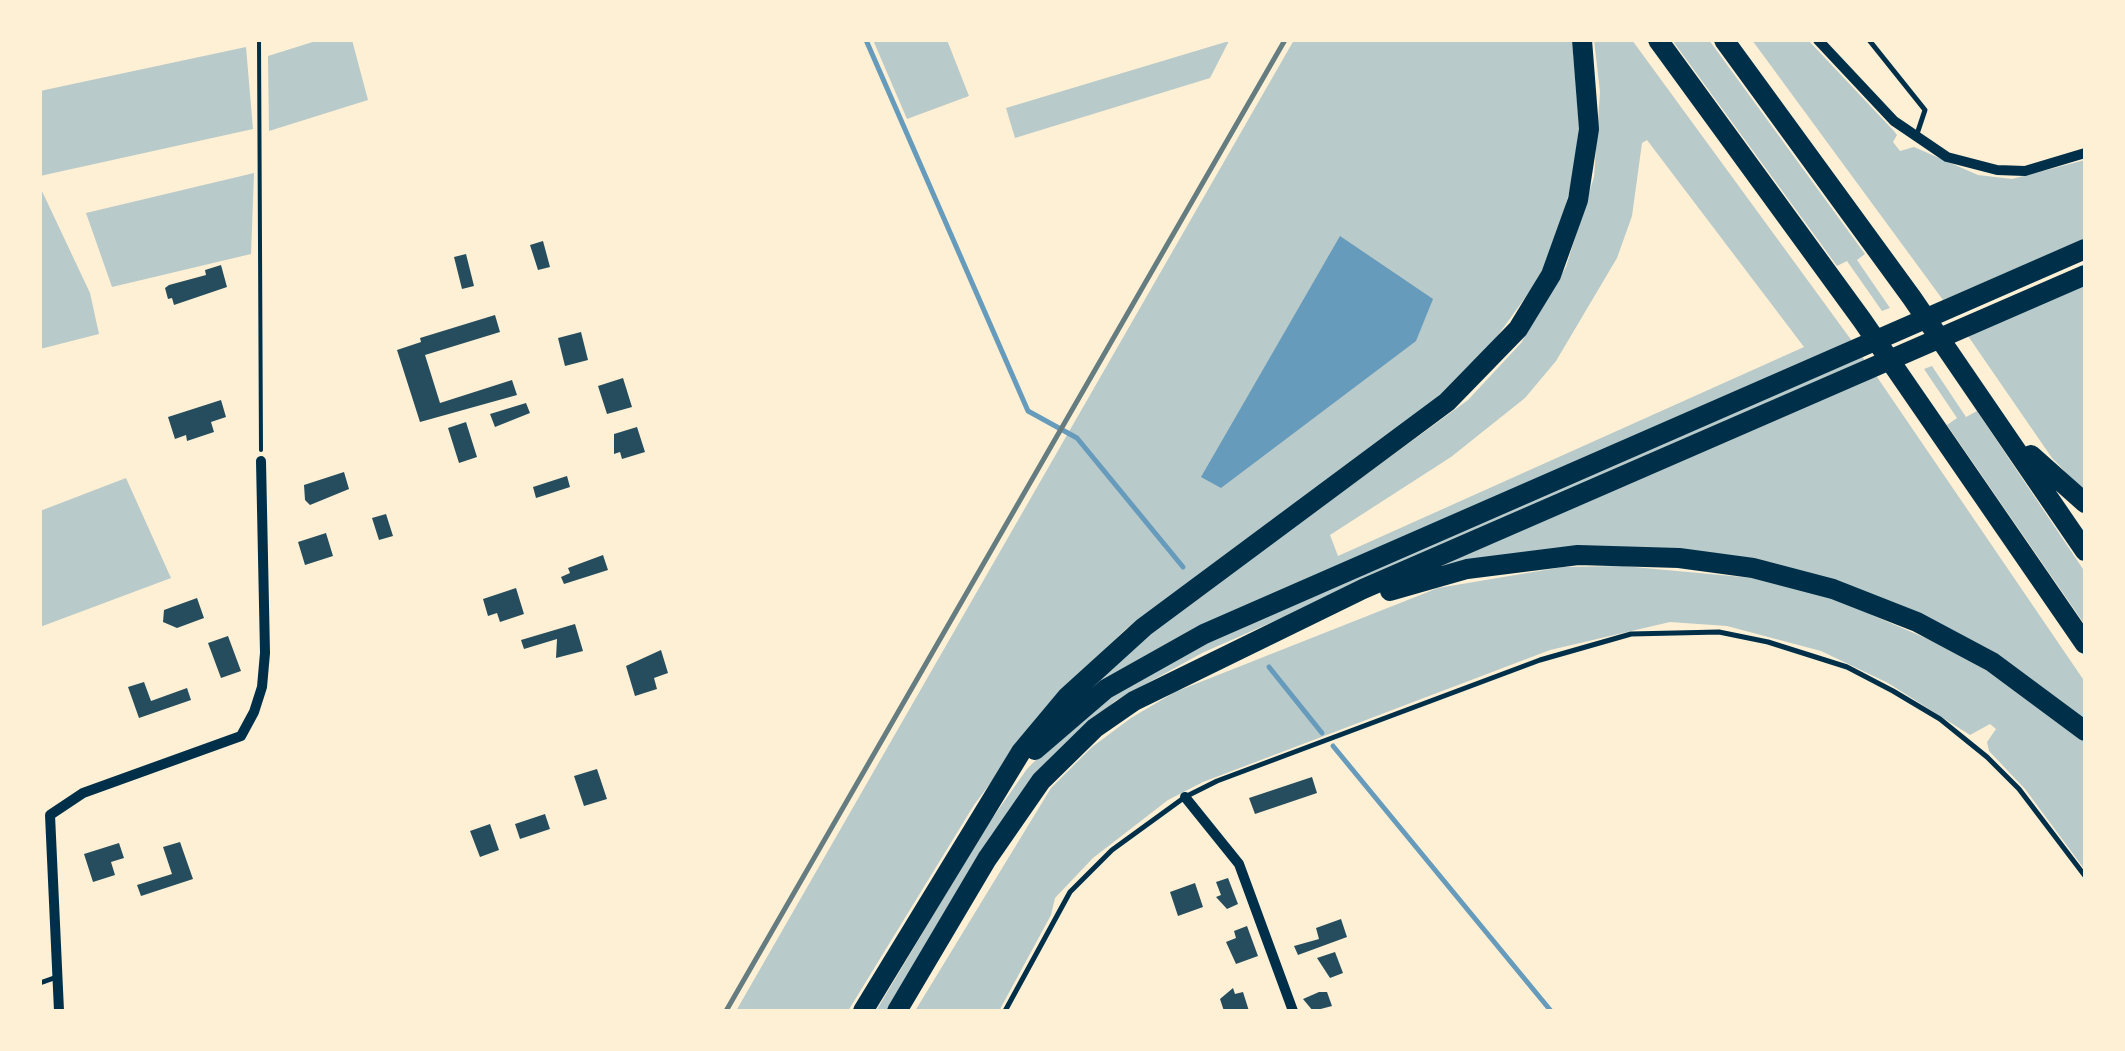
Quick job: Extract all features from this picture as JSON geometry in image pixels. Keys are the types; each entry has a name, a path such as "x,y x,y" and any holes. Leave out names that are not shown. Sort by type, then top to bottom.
{"highway":[{"path":"863,1011 1036,732 1107,658 1447,402 1482,371 1518,329 1550,276 1578,200 1588,129 1582,40"},
{"path":"1658,40 1862,320 2085,644"},
{"path":"1724,40 1912,298 2085,551"},
{"path":"1000,788 1084,705 1167,652 2085,249"},
{"path":"897,1011 995,846 1061,760 1134,700 1364,589 2085,275"},
{"path":"1999,425 2085,503"},
{"path":"1280,630 1467,569 1578,556 1719,562 1796,578 1917,622 1992,662 2085,731"}],"street":[{"path":"1818,40 1894,121 1947,156 1997,170 2026,170 2085,153"},
{"path":"59,1011 50,815 83,793 241,736 254,712 262,687 265,653 261,461"},
{"path":"1186,797 1239,864 1293,1011"}],"lane":[{"path":"1869,40 1925,110 1915,137"},
{"path":"1005,1011 1070,892 1135,831 1186,797 1217,781 1594,642 1672,630 1719,632 1834,662 1940,719 2019,789 2085,876"},
{"path":"40,983 57,977"}],"path":[{"path":"259,40 261,461"}],"shaded area":[{"path":"319,40 352,40 368,100 269,131 268,56"},
{"path":"873,40 947,40 969,96 907,119"},
{"path":"1294,40 1572,40 1579,127 1572,182 1556,240 1538,280 1485,353 1448,390 1126,629 1057,694 974,805 848,1011 736,1011"},
{"path":"1594,40 1632,40 1852,341 1188,632 1092,693 1089,683 1167,619 1468,400 1521,343 1566,267 1594,177 1600,92","holes":["1647,140 1804,347 1338,556 1330,535 1451,457 1525,398 1556,361 1617,258 1632,216 1642,143"]},
{"path":"1672,40 1709,40 1865,254 1857,260 1890,308 1882,311 1847,261 1837,266"},
{"path":"1752,40 1808,40 1893,130 1897,135 1893,142 1900,151 1914,147 1978,175 2012,179 2085,160 2085,239 1943,300"},
{"path":"1229,41 1210,78 1015,138 1006,108"},
{"path":"246,47 253,129 40,176 40,91"},
{"path":"254,173 251,254 112,287 86,213"},
{"path":"41,189 90,293 99,334 40,349"},
{"path":"2085,283 2085,492 2052,458 1968,336"},
{"path":"1861,354 1865,361 1202,653 1115,701 1034,777 990,837 887,1011 876,1011 984,830 1027,769 1077,718 1190,648"},
{"path":"1932,366 1966,417 1977,411 2085,572 2085,625 1947,425 1957,418 1924,369"},
{"path":"1875,374 2085,682 2085,721 1992,653 1742,558 1444,567 1443,563"},
{"path":"126,478 171,578 40,627 40,511"},
{"path":"1623,566 1764,579 1823,594 1951,649 2008,683 2085,743 2085,870 2025,789 1989,751 1987,742 1996,729 1990,724 1970,735 1888,683 1821,651 1727,626 1670,622 1550,650 1203,782 1168,800 1093,858 1055,898 1051,915 999,1011 915,1011 1051,788 1092,747 1131,718 1175,692 1438,588 1563,567"}],"water":[{"path":"1340,236 1433,299 1416,341 1221,488 1201,477"}],"building":[{"path":"543,241 550,267 538,270 530,245"},
{"path":"466,254 474,286 462,289 454,257"},
{"path":"221,265 227,287 174,305 172,298 168,299 165,288 169,285 206,275 205,270"},
{"path":"495,315 500,332 425,355 440,403 512,380 517,395 420,422 397,350 421,342 420,338"},
{"path":"581,332 588,360 565,366 558,338"},
{"path":"623,378 632,407 607,414 598,386"},
{"path":"221,400 226,417 211,422 214,432 187,441 186,435 175,439 168,417"},
{"path":"526,403 530,413 495,427 490,414"},
{"path":"466,422 477,457 459,463 448,428"},
{"path":"637,427 645,452 622,459 620,452 614,454 614,434"},
{"path":"344,472 349,489 310,505 305,500 304,485"},
{"path":"567,476 570,487 536,498 533,487"},
{"path":"386,514 393,536 379,540 372,518"},
{"path":"326,533 333,556 305,565 298,542"},
{"path":"603,555 608,570 564,584 561,577 570,573 568,568"},
{"path":"516,588 524,614 500,622 497,613 488,616 483,599"},
{"path":"197,598 204,618 177,628 163,622 164,610"},
{"path":"575,624 583,651 556,658 557,639 524,649 521,640"},
{"path":"228,636 241,671 221,678 208,643"},
{"path":"661,650 668,673 654,678 657,689 635,696 626,666"},
{"path":"144,682 151,701 187,688 191,700 139,718 128,687"},
{"path":"597,769 607,799 584,806 574,776"},
{"path":"1312,777 1317,793 1255,814 1249,798"},
{"path":"545,814 550,829 520,839 515,824"},
{"path":"490,824 499,850 480,857 470,831"},
{"path":"180,842 193,879 141,896 137,885 172,874 163,847"},
{"path":"119,843 124,858 111,862 115,875 93,882 84,854"},
{"path":"1228,878 1238,904 1227,909 1216,897 1221,895 1216,882"},
{"path":"1195,883 1203,907 1178,916 1170,892"},
{"path":"1341,919 1347,937 1298,955 1294,946 1319,939 1316,928"},
{"path":"1247,926 1258,956 1236,964 1226,942 1236,938 1234,931"},
{"path":"1335,952 1343,973 1330,978 1317,958"},
{"path":"1233,988 1235,994 1243,992 1249,1011 1224,1011 1220,999"},
{"path":"1327,992 1332,1006 1313,1011 1303,999"}],"waterway":[{"path":"866,40 1028,411 1077,438 1183,567"},
{"path":"1269,667 1322,733"},
{"path":"1333,746 1551,1011"}],"railway":[{"path":"726,1011 1285,40"}]}
